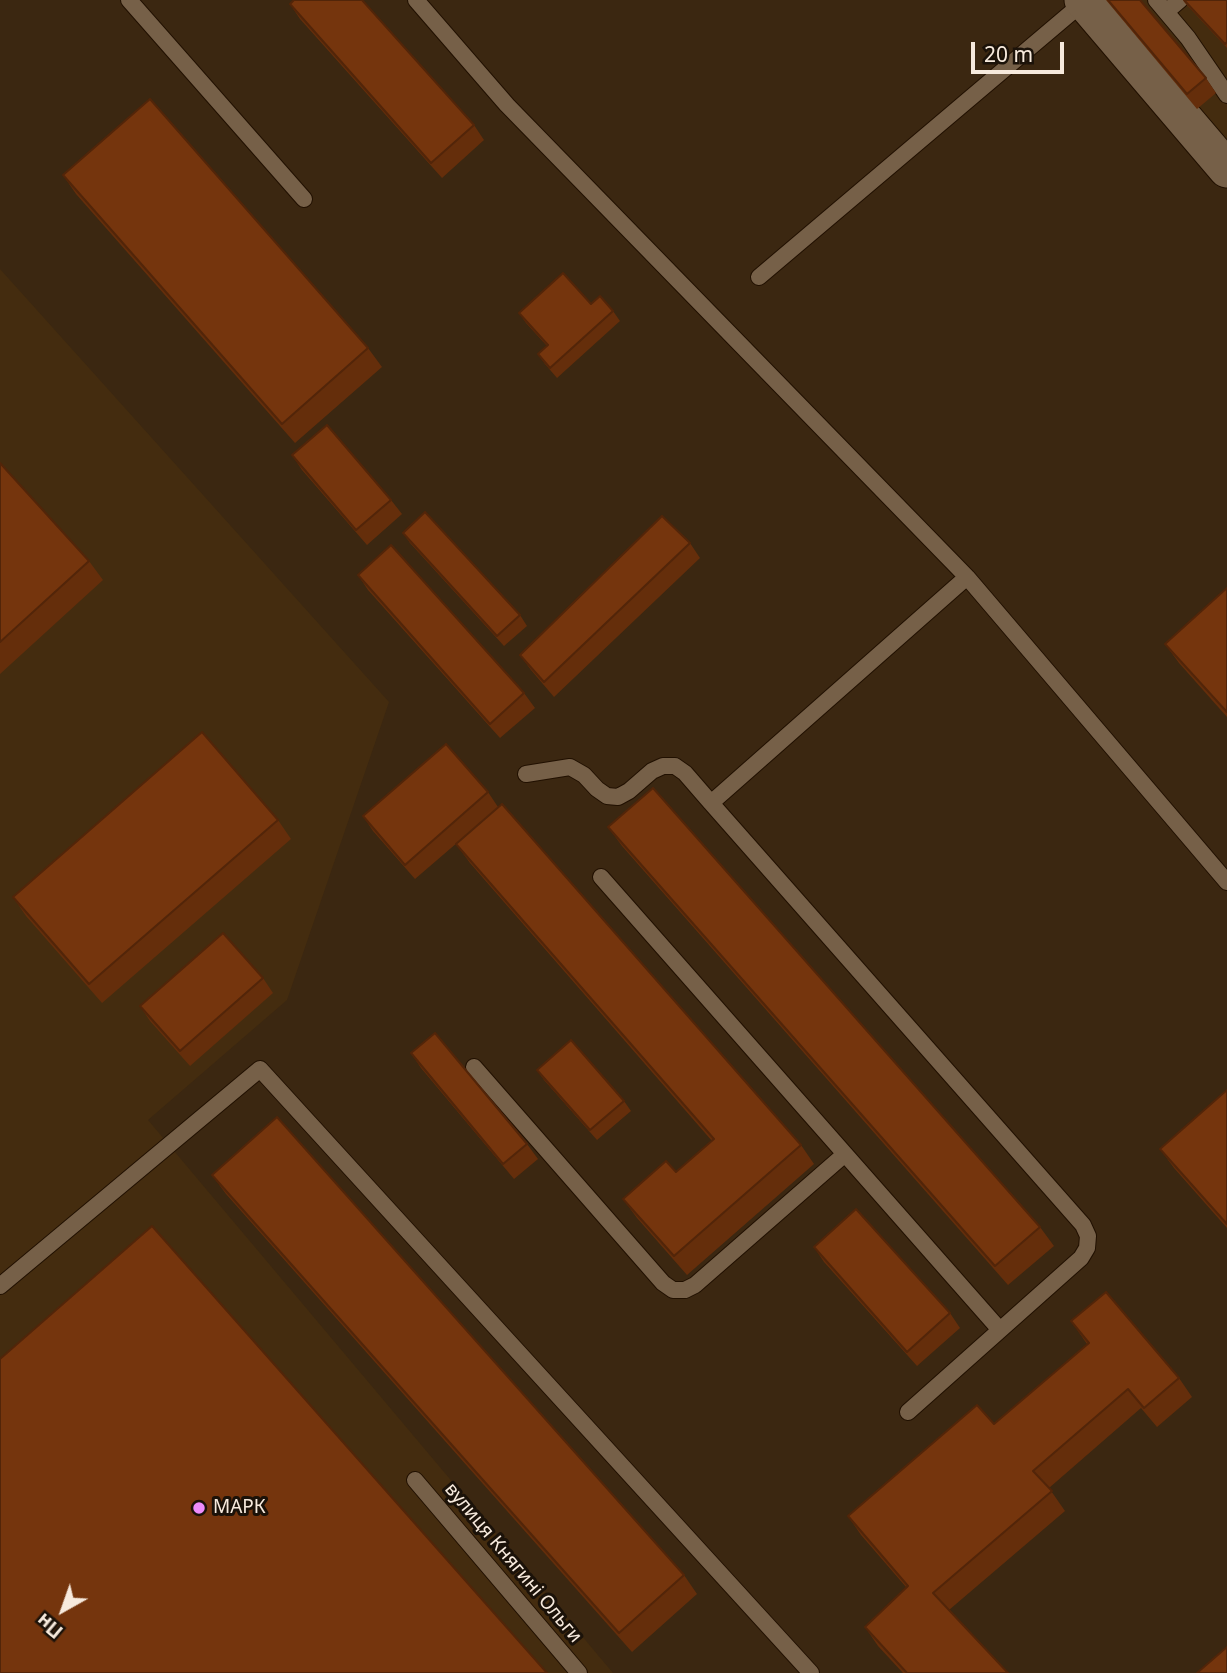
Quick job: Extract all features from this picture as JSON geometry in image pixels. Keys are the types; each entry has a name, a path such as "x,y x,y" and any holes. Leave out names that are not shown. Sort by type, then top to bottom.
{"street":[{"path":"1084,1 1227,169"}],"lane":[{"path":"129,0 304,199"},
{"path":"416,0 507,105 967,577 1227,882"},
{"path":"1180,0 1161,6 1221,72 1227,95"},
{"path":"759,277 1084,1"},
{"path":"711,803 967,577"},
{"path":"526,774 570,767 584,775 607,796 618,797 652,771 663,766 675,766 685,773 1083,1225 1088,1236 1087,1248 1081,1258 908,1412"},
{"path":"601,877 1000,1331"},
{"path":"474,1067 663,1283 673,1290 685,1290 695,1285 845,1154"},
{"path":"0,1286 260,1069 811,1673"},
{"name":"вулиця Княгині Ольги","path":"415,1480 579,1673"}],"shaded area":[{"path":"1103,0 1227,0 1227,143"},
{"path":"0,269 389,702 287,1000 148,1120 613,1673 0,1673"}],"building":[{"path":"294,0 362,0 474,125 431,163 290,4"},
{"path":"1108,0 1140,0 1206,78 1187,94"},
{"path":"1184,0 1227,0 1225,44"},
{"path":"150,99 368,348 282,424 63,175"},
{"path":"563,273 591,304 600,296 613,311 550,368 538,354 548,345 519,313"},
{"path":"327,425 391,500 356,530 292,455"},
{"path":"0,463 89,561 0,642"},
{"path":"425,512 520,615 497,636 403,533"},
{"path":"662,516 690,543 544,682 520,655"},
{"path":"391,545 524,693 490,724 358,575"},
{"path":"1227,588 1227,712 1165,644"},
{"path":"202,732 278,820 89,984 13,897"},
{"path":"446,744 488,792 405,865 363,816"},
{"path":"653,788 1040,1227 995,1266 608,827"},
{"path":"502,804 801,1145 674,1256 623,1199 666,1161 676,1172 714,1139 456,844"},
{"path":"223,933 263,978 180,1051 140,1006"},
{"path":"435,1033 527,1144 503,1164 411,1053"},
{"path":"571,1040 624,1101 590,1130 537,1070"},
{"path":"1227,1090 1227,1224 1160,1149"},
{"path":"277,1117 684,1575 619,1633 212,1175"},
{"path":"856,1209 950,1313 907,1352 814,1247"},
{"name":"МАРК","path":"152,1226 547,1673 0,1673 0,1359"},
{"path":"1106,1292 1179,1378 1144,1408 1128,1389 1033,1471 1052,1491 933,1593 1008,1673 907,1673 865,1627 908,1586 848,1516 977,1405 994,1424 1089,1343 1071,1321"},
{"path":"1227,1647 1227,1673 1197,1673"}],"place":[{"name":"МАРК","path":"199,1508"}]}
